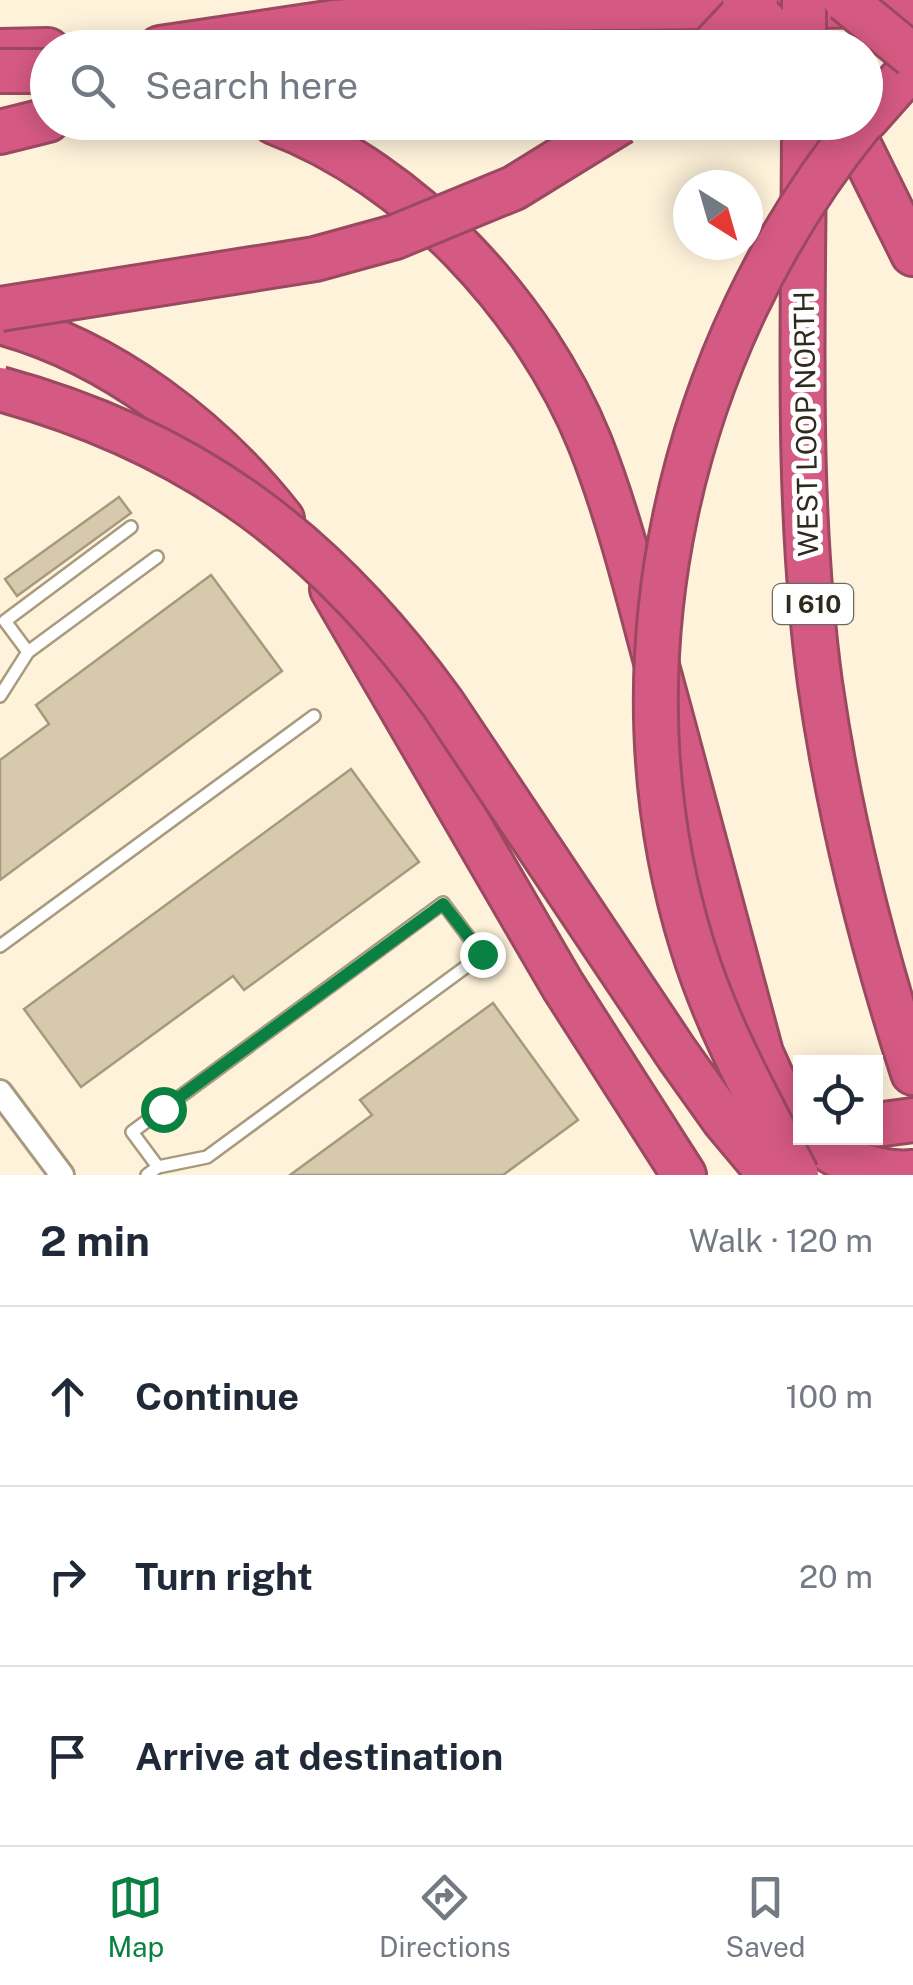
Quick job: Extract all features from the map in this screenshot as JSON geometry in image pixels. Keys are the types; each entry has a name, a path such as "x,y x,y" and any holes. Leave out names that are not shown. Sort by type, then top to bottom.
{"highway":[{"path":"744,0 773,30"},
{"path":"728,30 756,0"},
{"path":"804,0 804,30"},
{"path":"845,0 881,30"},
{"path":"280,30 334,22 506,10 913,5"},
{"path":"883,31 913,56"},
{"path":"0,51 30,50"},
{"path":"883,64 913,65"},
{"path":"883,99 913,65"},
{"path":"0,71 30,71"},
{"path":"0,83 30,76"},
{"path":"0,132 30,124"},
{"path":"309,140 350,161 402,196 450,237 516,314 598,435 619,529 761,1053 793,1113"},
{"path":"355,140 417,182 465,223 504,265 566,349 598,435 642,523 781,1049 793,1072"},
{"path":"0,309 269,267 355,249 428,225 514,188 592,140"},
{"name":"WEST LOOP NORTH","path":"804,140 802,460 820,680 834,772 856,872 913,1073"},
{"path":"797,1175 722,1029 693,948 674,874 657,745 658,632 678,501 715,376 738,322 797,212 849,140"},
{"path":"856,140 913,254"},
{"path":"0,322 64,345 160,401 241,472 278,514 348,612 563,986 684,1175"},
{"path":"0,390 98,421 220,482 282,529 346,586 400,646 444,704 677,1054 770,1175"},
{"path":"883,1123 913,1120"},
{"path":"825,1145 864,1166 898,1174 913,1172"}],"street":[{"path":"0,1094 62,1175"}],"lane":[{"path":"28,652 5,621 132,527"},
{"path":"0,696 28,652 157,557"},
{"path":"0,946 314,716"},
{"path":"443,904 482,954 207,1157 153,1171 132,1132 443,904"}],"building":[{"path":"119,497 131,513 17,596 5,579"},
{"path":"211,575 282,671 0,880 0,760 49,724 36,705"},
{"path":"351,769 419,862 244,990 233,976 81,1087 24,1009"},
{"path":"493,1003 578,1120 503,1175 290,1175 372,1115 360,1100"}],"route":[{"path":"163,1109 443,904 482,954"}]}
